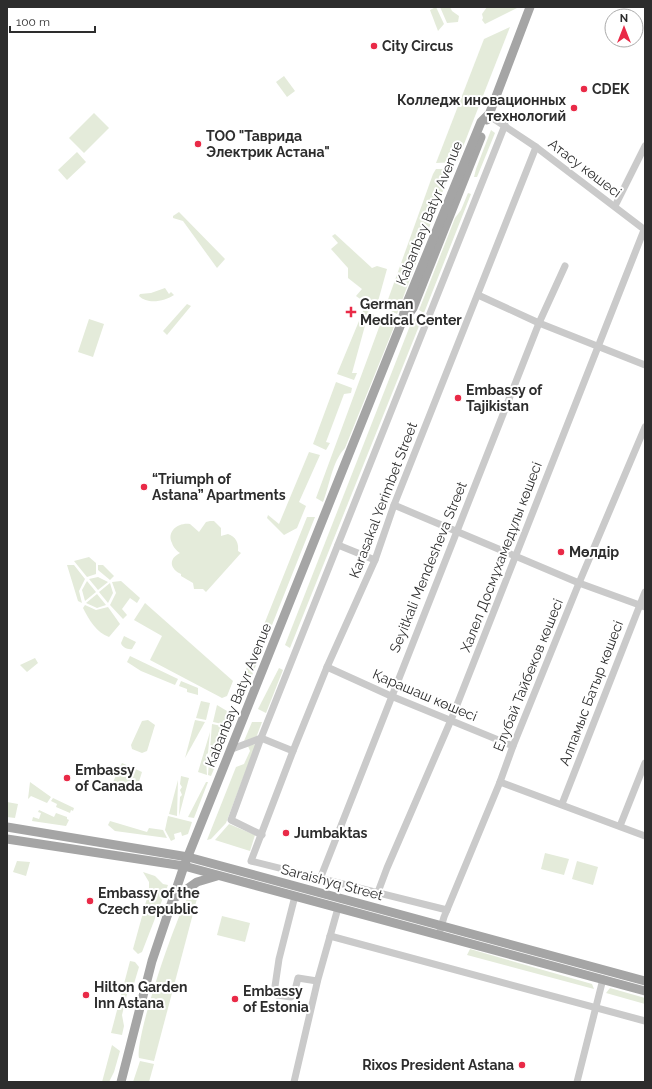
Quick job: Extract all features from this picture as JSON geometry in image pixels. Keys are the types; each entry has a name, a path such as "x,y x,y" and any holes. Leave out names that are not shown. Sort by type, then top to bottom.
{"main road":[{"name":"Kabanbay Batyr Avenue","path":"121,1082 122,1072 150,968 186,862 402,324 406,305 481,122 488,115 530,7"},
{"name":"Saraishyq Street","path":"7,827 186,862 440,930 645,981"},
{"name":"Saraishyq Street","path":"7,839 186,862 219,875 338,908 440,930 645,991"},
{"path":"173,899 197,882 219,875"},
{"path":"116,1082 122,1072"}],"street":[{"name":"Атасу көшесі","path":"488,115 536,147 615,206 644,230"},
{"path":"262,835 231,820 261,738 505,125"},
{"path":"615,206 645,146"},
{"name":"Karasakal Yerimbet Street","path":"320,879 251,861 327,667 375,560 394,505 536,147"},
{"name":"Халел Досмұхамедұлы көшесі","path":"378,892 387,868 452,720 514,557 644,230"},
{"name":"Seyitkali Mendesheva Street","path":"320,879 539,323 565,266"},
{"path":"478,295 539,323 645,365"},
{"name":"Елубай Тайбеков көшесі","path":"440,930 579,583 645,427"},
{"path":"394,505 514,557 642,606"},
{"path":"338,545 375,560"},
{"name":"Алпамыс Батыр көшесі","path":"562,804 642,606 645,592"},
{"name":"Қарашаш көшесі","path":"327,667 391,696 513,746"},
{"path":"232,749 261,738 293,751"},
{"path":"620,826 645,763"},
{"path":"500,782 645,836"},
{"path":"320,879 447,910"},
{"path":"295,896 279,959 274,992 277,995 291,997 294,994 298,978 317,981"},
{"path":"294,1082 317,981 338,908"},
{"path":"330,936 645,1021"},
{"path":"577,1082 603,979"}],"green space":[{"path":"436,7 444,24 438,31 430,10"},
{"path":"440,7 450,7 452,11 459,16 458,22 447,23"},
{"path":"487,7 519,7 485,24 482,20 482,14"},
{"path":"510,27 457,162 436,163 484,39"},
{"path":"284,76 295,91 287,97 276,82"},
{"path":"94,113 109,128 84,153 69,138"},
{"path":"491,130 495,133 477,177 474,177 476,169"},
{"path":"77,152 86,162 67,180 58,170"},
{"path":"436,169 447,169 450,172 397,314 385,308"},
{"path":"468,193 471,194 424,313 419,310 455,218 461,210"},
{"path":"179,212 225,259 217,268 183,221 173,218 173,216"},
{"path":"335,234 372,268 377,266 387,269 377,305 366,303 356,296 362,289 348,278 348,268 331,249 338,243 332,236"},
{"path":"165,288 169,294 171,292 174,295 166,299 156,301 143,299 139,296 140,294 151,293"},
{"path":"187,304 191,306 167,335 163,331"},
{"path":"364,309 374,315 374,319 366,322 352,373 357,373 354,380 337,374"},
{"path":"413,318 421,321 290,648 285,645"},
{"path":"89,319 104,324 93,357 78,352"},
{"path":"381,322 394,327 345,448 334,466 323,502 316,498"},
{"path":"336,382 352,388 351,393 344,394 326,442 330,443 326,450 313,444"},
{"path":"309,452 320,455 299,502 306,506 297,528 284,535 267,518 268,515 279,524"},
{"path":"307,517 315,517 241,703 235,697"},
{"path":"214,521 221,528 221,536 228,534 235,539 238,545 238,551 241,553 206,592 203,589 194,589 193,583 181,576 181,574 173,567 172,561 176,555 180,553 173,546 171,535 175,528 182,524 190,524 199,532 206,522"},
{"path":"89,557 96,563 96,574 87,577 74,561"},
{"path":"67,565 74,565 85,579 79,591 82,603 78,601"},
{"path":"98,565 103,565 114,576 110,580 98,570"},
{"path":"98,577 108,582 98,590 89,579"},
{"path":"87,581 96,592 85,601 82,590"},
{"path":"121,581 140,598 137,603 130,598 122,609 127,615 123,619 110,605 116,593 112,582"},
{"path":"110,583 113,593 108,603 99,592"},
{"path":"97,594 106,605 97,608 86,603"},
{"path":"145,603 233,681 227,696 222,698 150,660 162,636 134,620"},
{"path":"85,605 96,610 108,607 120,624 109,637 94,626 83,608"},
{"path":"124,636 136,642 132,649 125,648 121,643"},
{"path":"130,656 178,679 175,685 141,671 127,662"},
{"path":"35,658 38,663 27,672 20,665"},
{"path":"279,668 283,670 266,713 258,709"},
{"path":"181,681 198,688 198,695 187,692 187,689 179,686"},
{"path":"201,701 210,703 206,720 196,718"},
{"path":"217,705 232,714 234,721 232,726 213,722"},
{"path":"148,720 155,725 147,751 142,753 132,749 131,745 142,721"},
{"path":"195,720 205,722 185,758"},
{"path":"252,722 262,722 256,738 244,741"},
{"path":"212,724 231,728 211,776 208,775"},
{"path":"210,732 208,753 206,755 208,757 206,759 207,775 198,772"},
{"path":"256,744 226,823 211,839 207,840 236,767 244,764 250,751 248,746"},
{"path":"122,763 142,772 137,788 129,788 113,782"},
{"path":"181,776 189,778 179,816 180,797 182,795 180,790 182,787 180,784"},
{"path":"178,780 177,816 169,814"},
{"path":"30,782 51,797 47,803 31,796 28,799"},
{"path":"206,782 208,782 194,818 188,817"},
{"path":"53,798 74,808 73,811 71,810 70,813 56,807 57,804 51,801"},
{"path":"7,802 18,804 15,818 7,817"},
{"path":"39,810 54,817 56,813 67,817 69,820 66,826 32,821 33,817 39,819 41,813 38,812"},
{"path":"168,816 192,822 188,834 182,836 181,832 174,834 175,839 171,841 165,830"},
{"path":"110,821 147,832 149,828 163,830 167,838 115,831 108,825"},
{"path":"229,824 255,835 250,851 215,840"},
{"path":"545,853 569,859 564,875 541,869"},
{"path":"17,861 30,862 26,876 13,872"},
{"path":"577,861 598,867 593,885 572,879"},
{"path":"143,872 155,876 163,884 168,885 142,952 138,954 133,949 149,891 149,882"},
{"path":"193,889 199,891 154,1061 139,1058 139,1046 150,1000 168,944 186,900"},
{"path":"222,916 250,923 245,942 217,935"},
{"path":"470,949 592,984 594,989 467,955"},
{"path":"130,961 135,962 139,967 133,987 128,990 122,1015 124,1026 122,1035 111,1033"},
{"path":"610,988 645,998 645,1004 606,993"},
{"path":"112,1045 120,1051 114,1072 109,1082 102,1082"},
{"path":"140,1061 154,1064 149,1082 133,1082"}],"place":[{"name":"City Circus","path":"374,46"},
{"name":"CDEK","path":"584,89"},
{"name":"Колледж иновационных технологий","path":"574,108"},
{"name":"ТОО \"Таврида Электрик Астана\"","path":"198,144"},
{"name":"German Medical Center","path":"351,312"},
{"name":"Embassy of Tajikistan","path":"458,398"},
{"name":"“Triumph of Astana” Apartments","path":"144,487"},
{"name":"Мөлдір","path":"561,552"},
{"name":"Embassy of Canada","path":"67,778"},
{"name":"Jumbaktas","path":"286,833"},
{"name":"Embassy of the Czech republic","path":"90,901"},
{"name":"Hilton Garden Inn Astana","path":"86,995"},
{"name":"Embassy of Estonia","path":"235,999"},
{"name":"Rixos President Astana","path":"522,1065"}]}
